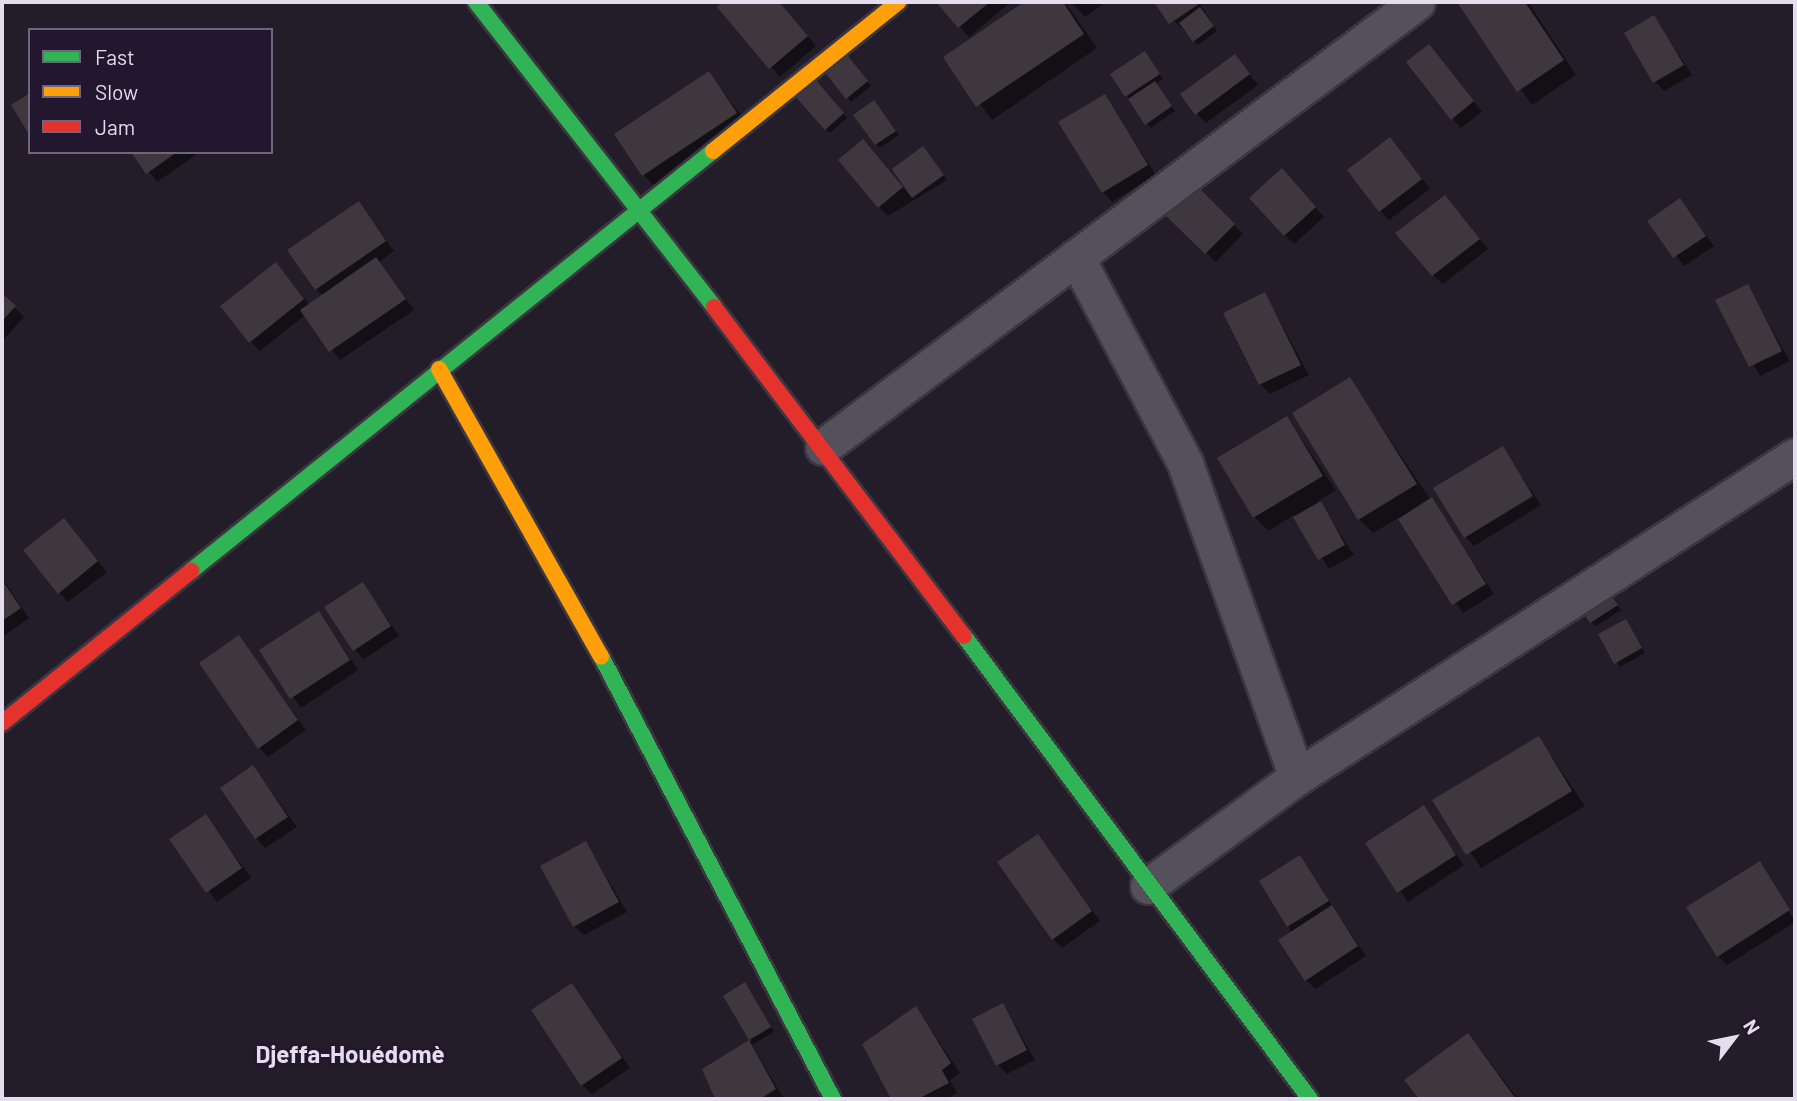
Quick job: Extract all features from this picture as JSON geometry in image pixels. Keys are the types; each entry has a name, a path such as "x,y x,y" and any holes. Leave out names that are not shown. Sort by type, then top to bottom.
{"street":[{"path":"476,2 639,215 823,447 1148,886 1310,1099"},
{"path":"2,723 439,369 639,215 898,2"},
{"path":"823,447 1417,2"},
{"path":"1076,257 1185,463 1297,778"},
{"path":"439,369 573,603 833,1099"},
{"path":"1148,886 1297,778 1795,456"}],"building":[{"path":"722,2 779,2 808,36 769,69 717,7"},
{"path":"936,2 990,2 958,28"},
{"path":"1024,2 1063,2 1084,34 976,107 943,57"},
{"path":"1154,2 1197,2 1199,4 1169,24"},
{"path":"1457,2 1525,2 1564,60 1517,92"},
{"path":"1200,7 1214,26 1193,42 1179,23"},
{"path":"1654,15 1684,65 1653,83 1624,33"},
{"path":"1429,44 1474,101 1451,120 1406,62"},
{"path":"844,51 868,81 846,99 822,69"},
{"path":"1145,51 1160,74 1125,97 1110,74"},
{"path":"1235,54 1250,74 1195,115 1180,94"},
{"path":"709,71 737,113 642,176 614,134"},
{"path":"814,78 844,113 825,130 794,95"},
{"path":"1155,81 1172,106 1145,125 1128,99"},
{"path":"28,94 28,133 11,105"},
{"path":"1105,94 1148,165 1102,193 1058,122"},
{"path":"874,100 896,131 875,145 853,115"},
{"path":"1390,137 1422,179 1379,212 1347,170"},
{"path":"863,139 903,187 878,208 838,160"},
{"path":"923,146 944,175 912,198 892,169"},
{"path":"132,154 174,154 146,174"},
{"path":"1282,168 1316,207 1284,236 1249,198"},
{"path":"1193,182 1235,224 1205,254 1163,213"},
{"path":"1445,195 1480,239 1432,276 1395,233"},
{"path":"1680,198 1706,236 1673,258 1647,221"},
{"path":"359,201 386,241 315,290 287,250"},
{"path":"376,257 406,299 329,352 300,310"},
{"path":"276,262 304,299 249,343 220,306"},
{"path":"1748,284 1782,351 1749,367 1715,300"},
{"path":"1265,292 1301,365 1259,385 1223,313"},
{"path":"2,293 16,306 2,321"},
{"path":"1350,377 1417,484 1358,520 1292,413"},
{"path":"1287,416 1323,476 1253,518 1217,458"},
{"path":"1503,446 1533,496 1464,538 1433,488"},
{"path":"1432,497 1486,584 1452,605 1398,519"},
{"path":"1321,501 1345,545 1318,560 1293,517"},
{"path":"64,518 98,561 58,594 23,550"},
{"path":"2,580 21,608 2,621"},
{"path":"363,582 391,626 353,651 324,607"},
{"path":"1603,583 1618,605 1590,623 1575,601"},
{"path":"319,611 350,660 290,699 259,650"},
{"path":"1626,619 1642,648 1614,664 1598,634"},
{"path":"239,635 298,720 258,749 199,663"},
{"path":"1539,736 1572,791 1466,855 1432,800"},
{"path":"253,765 288,817 255,839 220,788"},
{"path":"1424,805 1456,855 1397,893 1365,843"},
{"path":"206,814 242,868 206,893 169,839"},
{"path":"1038,834 1092,911 1052,940 997,862"},
{"path":"586,841 619,902 573,927 540,866"},
{"path":"1300,855 1329,901 1287,927 1259,881"},
{"path":"1760,861 1790,910 1717,957 1686,907"},
{"path":"1332,905 1358,946 1305,981 1278,940"},
{"path":"745,982 771,1027 749,1040 723,996"},
{"path":"572,983 622,1058 581,1086 531,1010"},
{"path":"1003,1003 1027,1050 996,1066 972,1019"},
{"path":"916,1006 951,1063 942,1070 949,1083 918,1099 891,1099 862,1044"},
{"path":"1468,1033 1516,1099 1419,1099 1404,1080"},
{"path":"749,1040 776,1089 760,1099 715,1099 702,1069"}],"traffic: fast":[{"path":"476,2 714,307"},
{"path":"191,571 713,151"},
{"path":"964,636 1310,1099"},
{"path":"601,656 833,1099"}],"traffic: slow":[{"path":"713,151 898,2"},
{"path":"439,369 601,656"}],"traffic: jam":[{"path":"714,307 964,636"},
{"path":"2,723 191,571"}],"district":[{"name":"Djeffa-Houédomè","path":"350,1054"}]}
